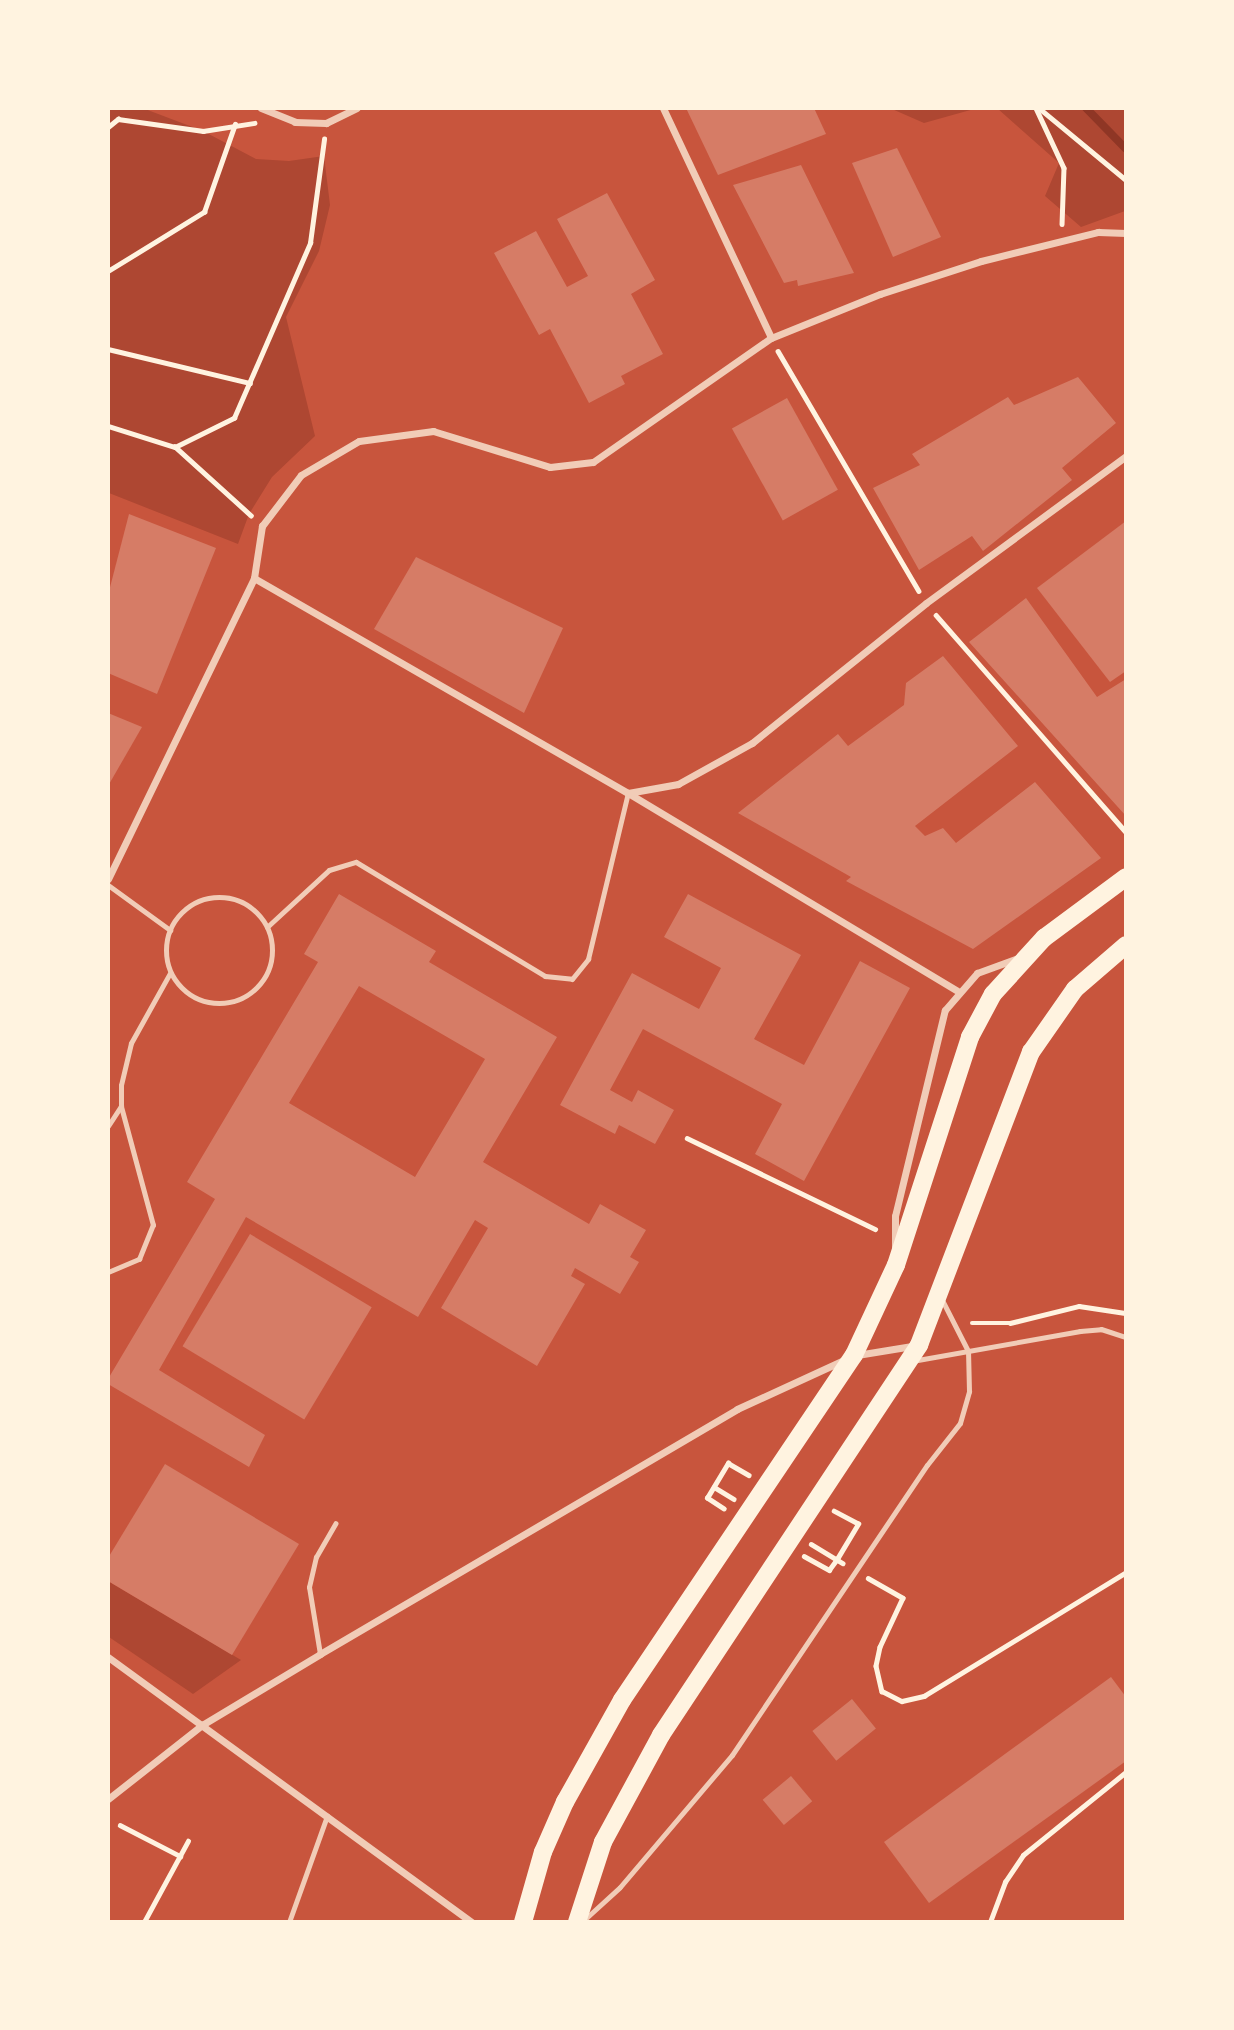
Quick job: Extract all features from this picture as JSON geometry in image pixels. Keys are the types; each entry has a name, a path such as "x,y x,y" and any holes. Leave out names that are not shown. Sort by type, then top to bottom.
{"main road":[{"path":"523,1922 543,1852 565,1802 622,1700 853,1355 896,1265 970,1037 993,994 1025,956 1074,912 1125,877"},
{"path":"580,1922 603,1842 655,1745 919,1345 941,1297 999,1128 1031,1052 1075,989 1125,945"}],"street":[{"path":"261,108 286,120 317,122 326,122 357,108"},
{"path":"663,108 771,338"},
{"path":"108,879 254,578 262,526 301,475 359,441 432,431 550,467 593,462 771,338 905,285 1064,239 1098,232 1125,233"},
{"path":"628,793 678,784 733,755 926,603 1125,456"},
{"path":"254,578 628,793 957,991"},
{"path":"896,1265 895,1216 938,1031 957,991 977,973 1025,956"},
{"path":"108,1799 202,1725 737,1409 853,1355 919,1345"},
{"path":"108,1657 472,1922"}],"lane":[{"path":"267,927 329,870 356,863 545,976 572,979 588,959 628,793"},
{"path":"108,885 170,930"},
{"path":"217,897 246,905 267,927 271,940 269,968 242,998 229,1003 201,1001 178,985 170,973 165,950 170,930 189,906 217,897"},
{"path":"108,1126 121,1106 131,1043 170,973"},
{"path":"108,1272 139,1259 153,1225 121,1106"},
{"path":"580,1922 620,1887 732,1755 927,1465 960,1423 969,1391 968,1351 941,1297"},
{"path":"909,1362 1101,1329 1125,1337"},
{"path":"320,1654 309,1587 316,1557 336,1523"},
{"path":"289,1922 327,1816"}],"path":[{"path":"1037,108 1125,180"},
{"path":"1037,108 1064,168 1059,203 1064,239"},
{"path":"108,127 118,119 179,130 235,124 204,212 108,271"},
{"path":"175,447 234,418 310,243 326,122"},
{"path":"108,349 250,383"},
{"path":"108,426 175,447 262,526"},
{"path":"687,1138 875,1229"},
{"path":"729,1512 707,1498 727,1463 750,1476"},
{"path":"799,1553 829,1570 858,1524 832,1509"},
{"path":"891,1591 903,1598 880,1647 876,1679 882,1690 902,1701 924,1696 1125,1572"},
{"path":"990,1922 1005,1882 1023,1855 1125,1772"},
{"path":"120,1825 180,1856"},
{"path":"144,1922 188,1841"}],"shaded area":[{"path":"892,108 974,109 924,123"},
{"path":"108,109 145,109 203,131 256,159 289,161 324,156 330,205 319,251 286,317 315,436 272,477 249,514 238,544 109,493"},
{"path":"998,109 1125,109 1125,211 1081,227 1045,196 1059,163"},
{"path":"108,1581 241,1660 193,1694 109,1637"}],"building":[{"path":"686,108 814,108 826,134 718,175"},
{"path":"897,148 941,237 893,257 852,163"},
{"path":"801,165 854,273 798,286 797,280 784,283 733,185"},
{"path":"607,193 655,280 631,294 663,354 621,376 625,384 589,403 550,329 539,335 494,253 536,231 567,287 588,276 557,219"},
{"path":"1078,377 1116,423 1062,468 1072,480 983,551 972,536 919,570 873,488 920,465 912,454 1008,397 1014,405"},
{"path":"787,398 838,490 783,520 732,429"},
{"path":"129,514 216,548 157,694 108,673 108,595"},
{"path":"1126,521 1126,671 1110,682 1037,588"},
{"path":"416,557 563,628 524,713 374,629"},
{"path":"1026,598 1097,697 1126,679 1126,816 969,642"},
{"path":"943,656 1018,746 915,826 925,836 943,828 956,843 1035,782 1101,858 973,949 846,881 851,877 738,813 838,734 848,746 904,705 906,683"},
{"path":"108,713 142,727 108,786"},
{"path":"339,894 436,951 429,962 557,1037 483,1162 589,1224 600,1204 646,1230 630,1257 639,1262 620,1294 575,1268 571,1276 585,1284 537,1366 441,1308 488,1228 475,1220 418,1317 246,1217 159,1370 265,1435 249,1467 108,1384 108,1379 215,1199 187,1182 318,962 304,954","holes":["359,986 485,1059 415,1177 289,1103"]},
{"path":"688,894 801,955 754,1039 804,1065 860,961 910,988 804,1181 755,1154 782,1104 643,1029 610,1090 632,1102 638,1090 674,1110 655,1144 619,1125 615,1134 560,1105 632,973 699,1009 721,968 664,937"},
{"path":"250,1234 372,1307 304,1419 183,1346"},
{"path":"165,1464 299,1544 232,1655 108,1581 108,1558"},
{"path":"1111,1677 1126,1697 1126,1761 929,1903 884,1842"},
{"path":"852,1699 876,1729 836,1761 812,1731"},
{"path":"791,1776 812,1801 784,1825 763,1800"}],"waterway":[{"path":"1086,108 1126,149"}]}
